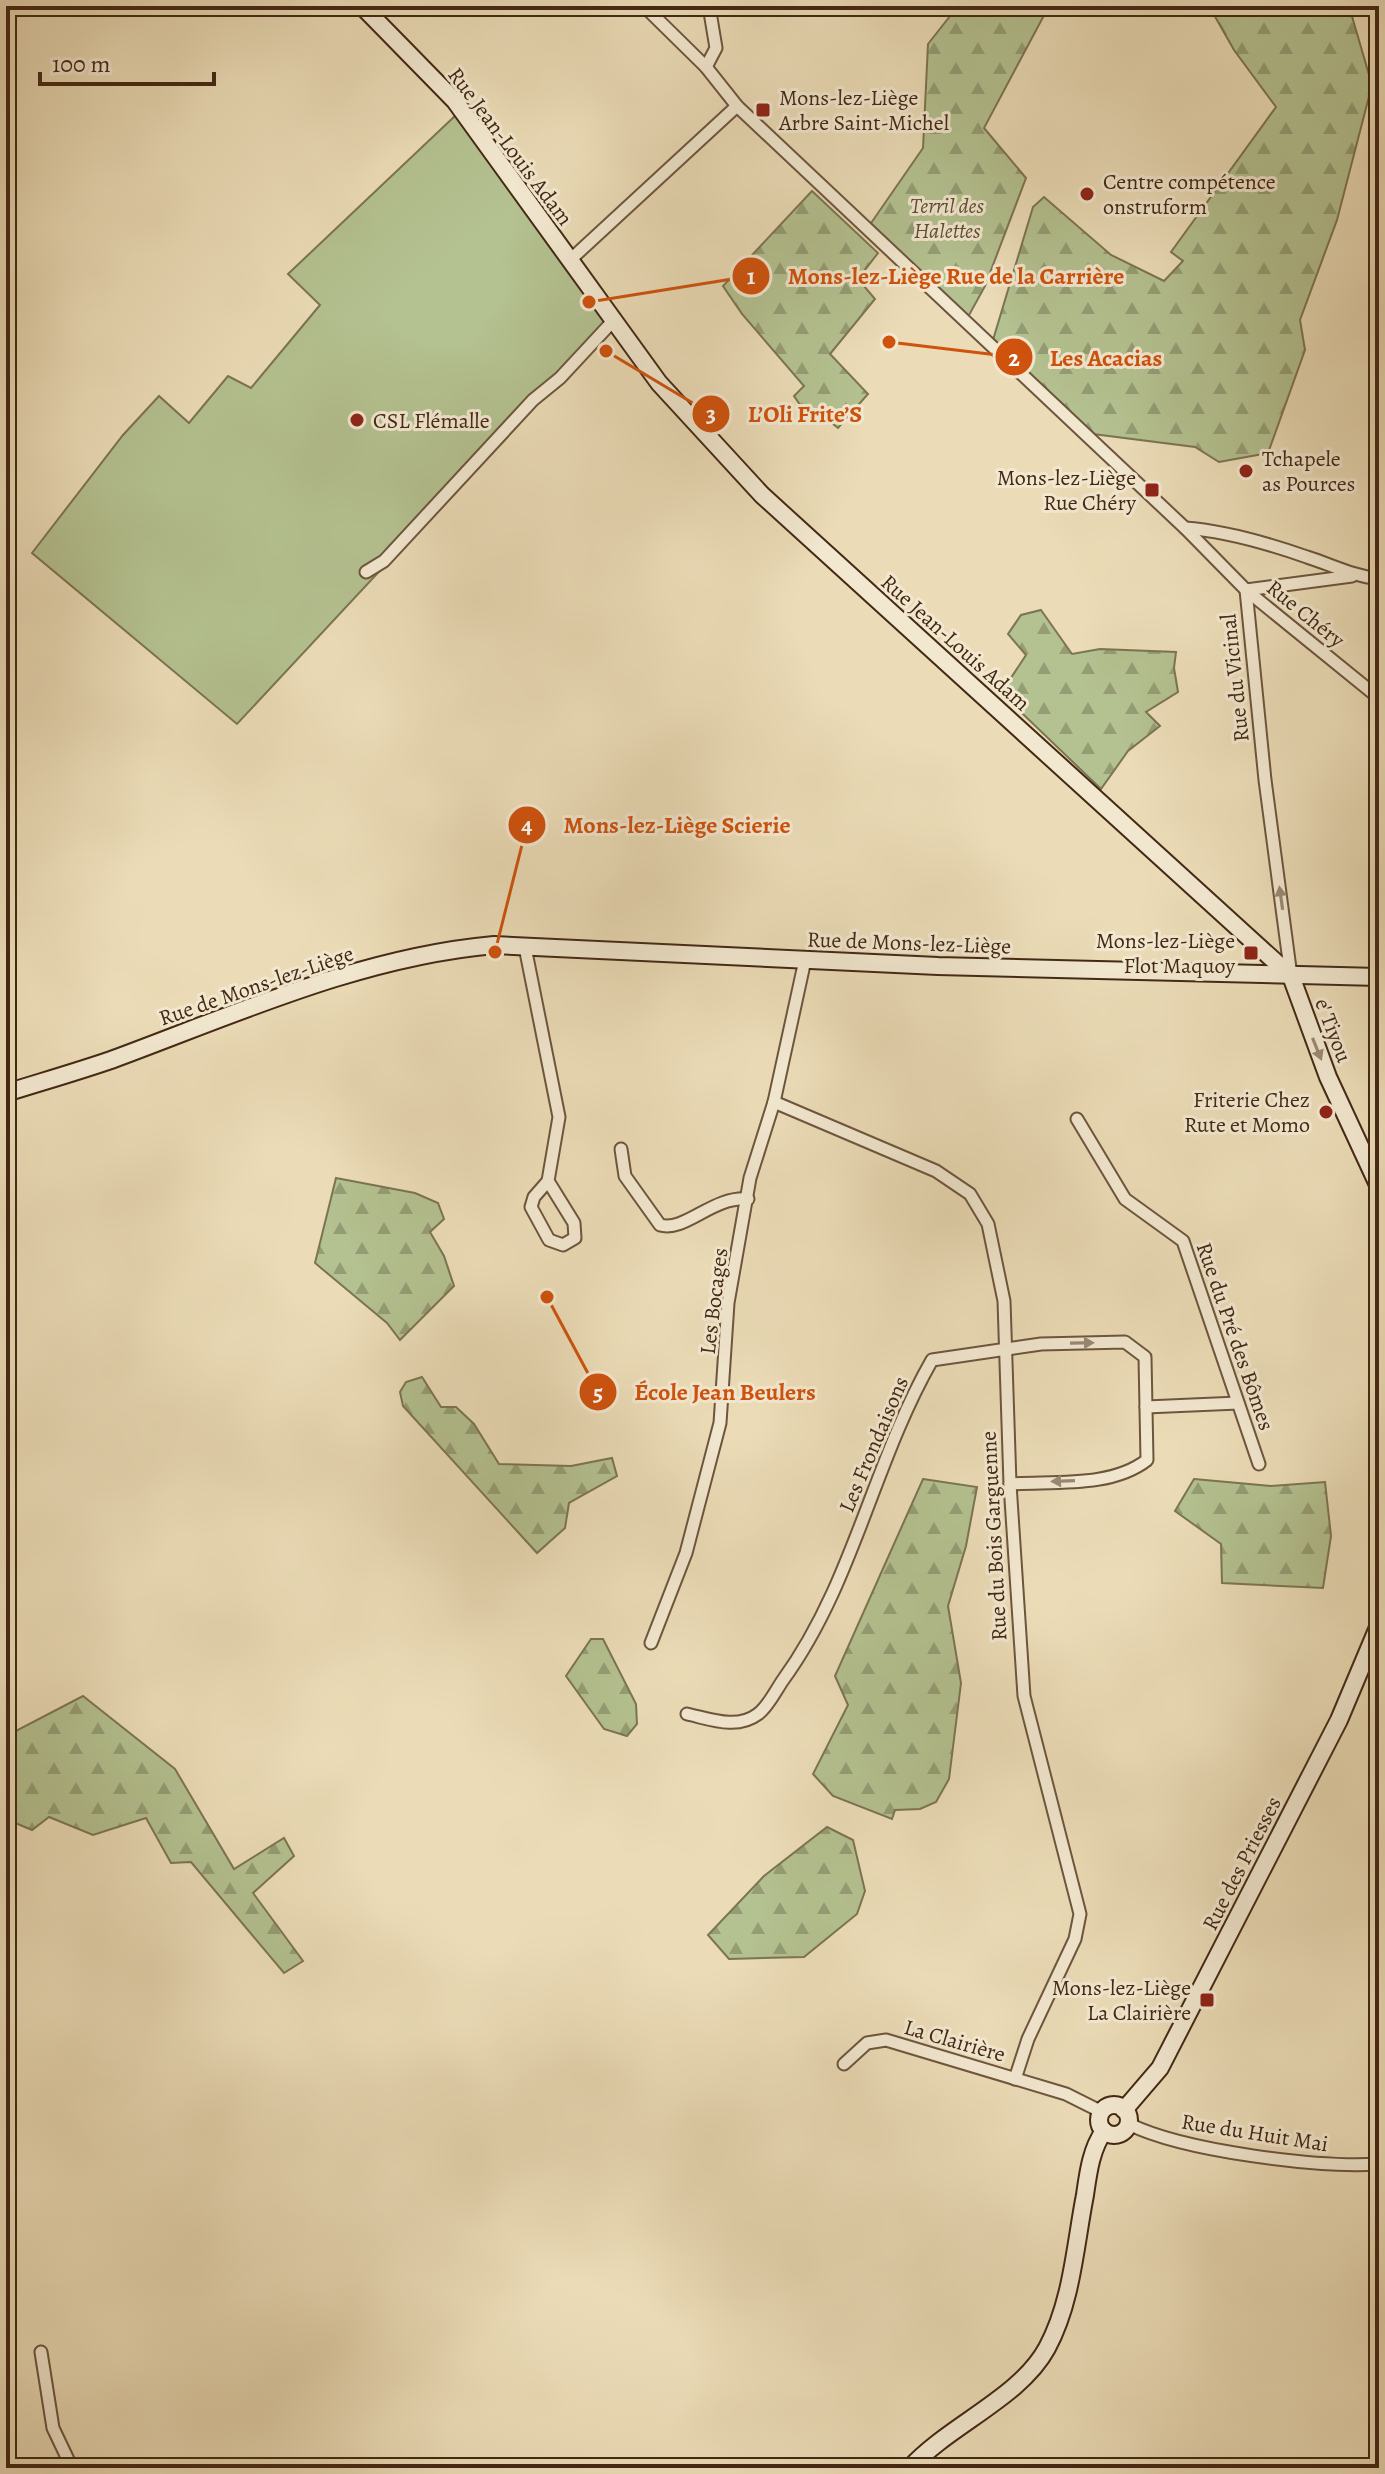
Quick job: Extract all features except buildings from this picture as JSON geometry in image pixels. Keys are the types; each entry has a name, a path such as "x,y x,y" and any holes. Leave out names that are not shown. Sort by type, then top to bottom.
{"street":[{"name":"Rue Jean-Louis Adam","path":"362,6 455,101 659,383 762,495 1291,976"},
{"name":"Rue du Vicinal","path":"644,6 706,67 737,106 1185,528 1246,590 1265,780 1291,976"},
{"path":"706,67 716,48 709,6"},
{"path":"569,261 737,106"},
{"path":"366,572 384,561 533,400 560,378 613,321"},
{"path":"1185,528 1222,532 1308,557 1355,576"},
{"path":"1246,590 1355,576 1379,579"},
{"name":"Rue Chéry","path":"1246,590 1379,698"},
{"name":"Rue de Mons-lez-Liège","path":"6,1093 108,1061 349,974 435,950 494,945 805,960 1379,977"},
{"path":"525,947 559,1117 548,1181 534,1197 532,1212 549,1240 563,1245 575,1238 576,1227 548,1181"},
{"name":"Les Bocages","path":"651,1643 686,1553 720,1423 728,1303 750,1178 774,1102 805,960"},
{"name":"e' Tiyou","path":"1291,976 1328,1077 1379,1187"},
{"name":"Rue du Bois Garguenne","path":"774,1102 936,1171 970,1194 988,1224 1004,1301 1010,1484 1019,1646 1027,1715 1080,1914 1075,1939 1028,2039 1015,2079"},
{"name":"Rue du Pré des Bômes","path":"1077,1119 1125,1199 1183,1241 1259,1464"},
{"path":"621,1149 625,1176 660,1225 674,1226 715,1203 748,1199"},
{"name":"Les Frondaisons","path":"687,1714 729,1724 758,1714 795,1663 833,1594 897,1432 932,1360 1004,1348 1125,1342 1145,1357 1147,1460 1130,1473 1090,1480 1010,1484"},
{"path":"1146,1407 1238,1403"},
{"name":"Rue des Priesses","path":"1126,2117 1160,2068 1339,1720 1379,1625"},
{"name":"La Clairière","path":"844,2064 867,2043 886,2040 1066,2094 1102,2112"},
{"path":"1115,2106 1126,2117 1120,2134 1104,2131 1099,2122 1102,2112 1115,2106"},
{"name":"Rue du Huit Mai","path":"1126,2117 1167,2139 1303,2162 1379,2164"},
{"path":"910,2468 926,2450 1028,2375 1046,2351 1063,2314 1090,2166 1104,2131"},
{"path":"41,2352 53,2428 72,2468"}],"green space":[{"name":"Terril des Halettes","path":"958,6 1049,6 984,128 1026,178 985,286 968,317 869,226 923,148 928,44"},
{"name":"Terril des Halettes","path":"1209,6 1349,6 1372,85 1337,220 1300,320 1305,350 1268,453 1219,462 1195,447 1093,434 993,340 1033,207 1044,197 1111,255 1164,281 1183,261 1171,252 1276,107 1234,50"},
{"name":"CSL Flémalle","path":"457,114 611,330 539,400 237,724 32,553 123,435 159,396 189,423 228,376 251,388 320,305 288,274"},
{"path":"812,191 878,253 858,279 875,299 830,354 868,394 838,428 824,417 810,419 794,396 804,386 742,314 723,286"},
{"path":"1041,610 1072,654 1100,649 1176,652 1174,668 1178,692 1146,712 1160,726 1128,751 1101,789 1001,693 1026,655 1008,634 1021,615"},
{"path":"336,1178 415,1193 438,1203 444,1219 430,1232 444,1256 454,1286 400,1340 387,1323 315,1263"},
{"path":"422,1377 441,1407 456,1407 474,1424 499,1464 571,1466 612,1458 617,1476 569,1503 565,1528 537,1553 403,1406 400,1392 406,1382"},
{"path":"923,1479 977,1487 966,1546 948,1606 961,1683 949,1779 936,1802 920,1809 895,1810 892,1819 833,1796 813,1774 848,1705 835,1676"},
{"path":"1194,1479 1271,1486 1325,1482 1331,1536 1323,1588 1222,1583 1221,1544 1175,1511"},
{"path":"591,1639 603,1639 636,1704 637,1724 627,1736 604,1729 566,1676"},
{"path":"83,1696 175,1769 234,1869 284,1838 294,1856 253,1893 303,1961 284,1973 191,1862 171,1863 146,1818 93,1835 49,1817 32,1830 6,1819 6,1736"},
{"path":"827,1827 853,1840 865,1891 857,1914 804,1957 729,1959 708,1935 764,1876"}],"place":[{"name":"Mons-lez-Liège Arbre Saint-Michel","path":"763,110"},
{"name":"Centre compétence onstruform","path":"1087,194"},
{"name":"Mons-lez-Liège Rue de la Carrière","path":"589,302"},
{"name":"Les Acacias","path":"889,342"},
{"name":"L’Oli Frite’S","path":"606,351"},
{"name":"CSL Flémalle","path":"357,420"},
{"name":"Tchapele as Pources","path":"1246,471"},
{"name":"Mons-lez-Liège Rue Chéry","path":"1152,490"},
{"name":"Mons-lez-Liège Scierie","path":"495,952"},
{"name":"Mons-lez-Liège Flot Maquoy","path":"1251,953"},
{"name":"Friterie Chez Rute et Momo","path":"1326,1112"},
{"name":"École Jean Beulers","path":"547,1297"},
{"name":"Mons-lez-Liège La Clairière","path":"1207,2000"}]}
